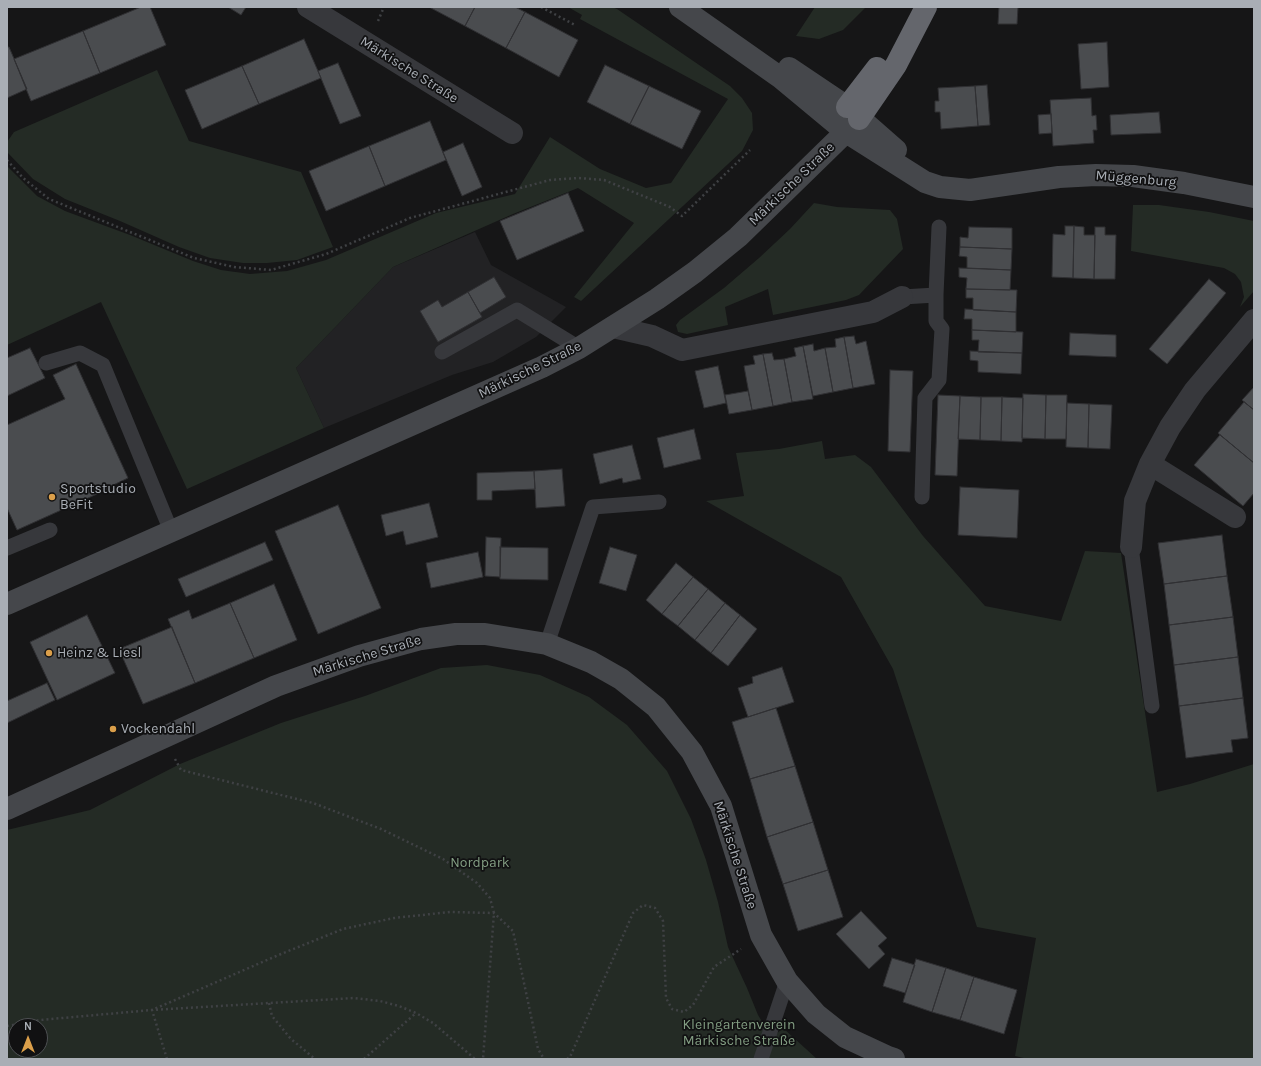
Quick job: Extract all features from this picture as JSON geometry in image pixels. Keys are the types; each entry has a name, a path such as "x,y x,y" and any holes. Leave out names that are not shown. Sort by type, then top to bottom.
{"highway":[{"path":"846,120 885,58 914,7"},
{"path":"846,120 896,65 926,7"}],"main road":[{"name":"Märkische Straße","path":"7,604 520,376 579,348 613,327 650,292 729,229 785,175 846,120 781,78 680,7"},
{"path":"697,7 846,120"},
{"name":"Müggenburg","path":"846,120 899,152 940,180 970,190 1059,177 1096,175 1133,176 1184,183 1254,197"},
{"name":"Märkische Straße","path":"7,809 276,686 359,656 421,639 456,634 485,634 547,644 591,662 621,679 656,707 692,752 721,806 761,935 787,982 816,1014 845,1037 894,1059"}],"street":[{"name":"Märkische Straße","path":"308,7 512,133"},
{"path":"613,327 652,336 682,350 873,312 902,298"},
{"path":"1131,547 1135,501 1150,464 1170,427 1195,390 1254,320"},
{"path":"1150,464 1235,517"}],"lane":[{"path":"922,496 925,398 939,380 942,329 936,320 936,295 939,226"},
{"path":"902,298 936,295"},
{"path":"442,352 516,310 579,348"},
{"path":"46,363 80,353 104,365 171,531"},
{"path":"547,644 593,507 659,502"},
{"path":"7,548 50,530"},
{"path":"1131,547 1152,706"},
{"path":"761,1059 787,982"}],"path":[{"path":"541,7 575,25"},
{"path":"7,160 23,178 49,199 194,258 234,267 271,270 326,254 410,218 550,180 578,178 604,180 670,207 682,216 750,150"},
{"path":"162,738 181,770 313,803 381,829 443,859 477,883 490,898 494,913 483,1059"},
{"path":"567,1059 570,1057 633,913 643,905 655,908 663,921 666,998 672,1009 684,1012 693,1005 714,967 761,935"},
{"path":"152,1010 343,929 394,918 450,912 494,913 513,931 538,1049 544,1059"},
{"path":"7,1026 40,1020 152,1010 354,998 380,1000 416,1013 433,1023 475,1059"},
{"path":"269,1003 272,1016 291,1039 315,1059"},
{"path":"152,1010 168,1059"},
{"path":"364,1059 416,1013"}],"shaded area":[{"path":"475,232 491,265 566,307 536,337 493,362 452,375 324,428 296,368 393,267"}],"green space":[{"path":"568,7 612,7 617,9 730,86 742,98 752,113 753,130 742,151 581,301 574,297 634,223 578,188 513,214 393,267 296,368 324,428 187,489 101,302 7,345 7,166 37,196 65,211 130,235 193,261 221,270 250,274 287,271 326,260 436,213 515,194 550,137 600,169 646,188 671,183 728,99 580,19 582,15"},
{"path":"815,7 866,7 843,30 819,39 796,36"},
{"path":"157,70 189,141 301,172 333,247 297,260 267,263 243,263 210,258 179,247 65,199 33,179 7,152 7,142 14,132"},
{"path":"814,203 837,207 890,210 897,219 903,249 859,295 846,300 773,315 768,289 725,307 728,325 687,334 678,332 676,325 680,320 724,288 759,258 790,229"},
{"path":"1133,205 1159,205 1209,212 1254,221 1254,291 1240,307 1244,297 1241,282 1235,274 1224,268 1131,251"},
{"path":"822,441 825,459 855,455 871,467 923,536 985,606 1061,621 1085,551 1121,553 1157,792 1190,784 1254,764 1254,1059 1028,1059 1015,1056 1036,938 977,927 893,669 841,577 706,501 744,496 736,453 779,449"},
{"name":"Nordpark","path":"487,665 540,675 589,697 627,725 667,771 691,819 706,860 718,902 728,947 758,1015 772,1038 783,1028 817,1059 7,1059 7,830 90,810 180,764 281,723 365,696 441,668"}],"building":[{"path":"141,7 150,7 166,45 100,73 83,31"},
{"path":"228,7 246,7 241,15"},
{"path":"429,7 475,7 465,26"},
{"path":"475,7 515,7 525,12 506,48 465,26"},
{"path":"999,7 1018,7 1017,24 998,24"},
{"path":"525,12 578,40 559,77 506,48"},
{"path":"83,31 100,73 31,101 14,59"},
{"path":"304,39 321,78 259,104 242,66"},
{"path":"1107,42 1109,87 1081,89 1078,44"},
{"path":"7,47 9,47 27,89 7,98"},
{"path":"338,63 361,116 340,124 318,71"},
{"path":"605,65 649,86 630,124 587,102"},
{"path":"242,66 259,104 202,129 185,90"},
{"path":"987,85 990,125 978,126 975,86"},
{"path":"649,86 701,111 682,149 630,124"},
{"path":"975,86 978,126 941,129 940,112 935,112 935,101 939,101 938,88"},
{"path":"1091,98 1092,116 1096,115 1097,130 1093,130 1094,143 1053,146 1050,100"},
{"path":"1159,112 1161,133 1111,135 1110,115"},
{"path":"1051,114 1052,133 1039,134 1038,115"},
{"path":"430,121 446,160 385,186 369,146"},
{"path":"463,143 482,187 462,196 443,152"},
{"path":"369,146 385,186 326,211 309,171"},
{"path":"568,193 584,231 517,260 500,221"},
{"path":"1065,226 1074,226 1073,278 1052,277 1053,234 1065,235"},
{"path":"1074,226 1084,227 1084,235 1095,235 1094,279 1073,278"},
{"path":"969,227 1012,228 1012,249 960,247 960,237 968,238"},
{"path":"1095,227 1105,227 1105,235 1116,235 1115,279 1094,279"},
{"path":"960,247 1012,249 1011,270 967,268 967,257 959,256"},
{"path":"959,268 1011,270 1010,290 966,289 967,278 959,277"},
{"path":"494,277 506,297 480,313 468,292"},
{"path":"1209,279 1226,293 1167,364 1149,349"},
{"path":"966,289 1017,290 1016,312 973,310 973,298 966,298"},
{"path":"468,292 482,317 438,342 420,311 438,300 442,307"},
{"path":"965,309 1016,312 1016,332 972,330 972,319 964,319"},
{"path":"972,330 1023,332 1022,353 978,352 979,340 972,340"},
{"path":"1070,333 1116,335 1116,357 1069,355"},
{"path":"854,336 856,344 866,341 875,384 853,388 844,337"},
{"path":"844,337 853,388 833,392 825,348 836,347 835,339"},
{"path":"813,344 814,351 825,348 833,392 813,396 803,346"},
{"path":"803,346 813,399 792,402 784,359 796,356 794,348"},
{"path":"30,348 45,378 7,396 7,358"},
{"path":"970,351 1022,353 1021,374 978,372 978,361 970,360"},
{"path":"772,353 774,360 784,359 792,402 773,406 763,354"},
{"path":"763,354 773,406 752,410 744,366 755,364 753,356"},
{"path":"76,364 128,478 107,488 108,489 17,530 7,508 7,425 65,399 53,375"},
{"path":"718,366 726,403 704,408 695,371"},
{"path":"890,370 913,371 910,452 888,451"},
{"path":"1254,387 1254,410 1242,400"},
{"path":"748,391 752,410 729,414 725,395"},
{"path":"1023,394 1046,395 1045,439 1022,438"},
{"path":"938,395 960,396 957,476 935,475"},
{"path":"1046,395 1067,395 1066,439 1045,439"},
{"path":"960,396 981,397 980,440 958,439"},
{"path":"981,397 1002,397 1001,441 980,440"},
{"path":"1002,397 1023,398 1022,442 1001,441"},
{"path":"1244,402 1254,410 1254,463 1218,433"},
{"path":"1067,403 1089,404 1088,448 1066,447"},
{"path":"1089,404 1112,405 1110,449 1088,448"},
{"path":"694,429 701,459 664,468 657,438"},
{"path":"1220,435 1254,463 1254,493 1243,506 1194,465"},
{"path":"632,445 641,479 623,483 622,478 600,484 593,454"},
{"path":"562,469 565,506 536,508 534,471"},
{"path":"534,471 535,489 492,491 492,500 477,500 477,473"},
{"path":"960,487 1019,490 1017,538 958,535"},
{"path":"429,503 438,537 406,545 403,531 386,536 381,515"},
{"path":"338,505 381,608 318,634 275,531"},
{"path":"1222,535 1227,576 1164,584 1158,543"},
{"path":"486,537 501,538 500,577 485,576"},
{"path":"265,542 273,560 186,597 178,579"},
{"path":"500,547 548,548 548,580 500,579"},
{"path":"610,547 637,555 626,591 599,583"},
{"path":"478,552 483,577 431,588 426,563"},
{"path":"676,563 693,577 662,614 646,600"},
{"path":"1227,576 1233,617 1169,625 1164,584"},
{"path":"693,577 708,589 678,626 662,614"},
{"path":"274,584 297,640 254,658 230,603"},
{"path":"708,589 725,603 695,640 678,626"},
{"path":"230,603 254,658 195,683 168,619 189,610 192,619"},
{"path":"725,603 740,615 711,653 695,640"},
{"path":"87,615 115,673 57,700 30,642"},
{"path":"740,615 757,629 728,666 711,653"},
{"path":"1233,617 1238,657 1174,665 1169,625"},
{"path":"172,627 195,683 143,704 119,649"},
{"path":"1238,657 1243,698 1179,706 1174,665"},
{"path":"782,667 794,702 748,717 738,688 753,683 752,677"},
{"path":"47,683 55,700 7,723 7,701"},
{"path":"1243,698 1248,738 1231,740 1233,752 1186,758 1179,706"},
{"path":"776,708 795,766 750,779 732,722"},
{"path":"795,766 813,822 767,837 750,779"},
{"path":"813,822 828,870 783,884 767,837"},
{"path":"828,870 843,917 798,931 783,884"},
{"path":"861,911 887,938 878,946 885,954 869,969 836,934"},
{"path":"892,958 915,965 905,993 883,986"},
{"path":"916,959 946,968 932,1012 903,1002"},
{"path":"946,968 974,977 960,1020 932,1012"},
{"path":"974,977 1017,990 1004,1034 960,1020"}],"place":[{"name":"Sportstudio BeFit","path":"52,497"},
{"name":"Heinz & Liesl","path":"49,653"},
{"name":"Vockendahl","path":"113,729"}],"park label":[{"name":"Kleingartenverein Märkische Straße","path":"739,1034"}]}
